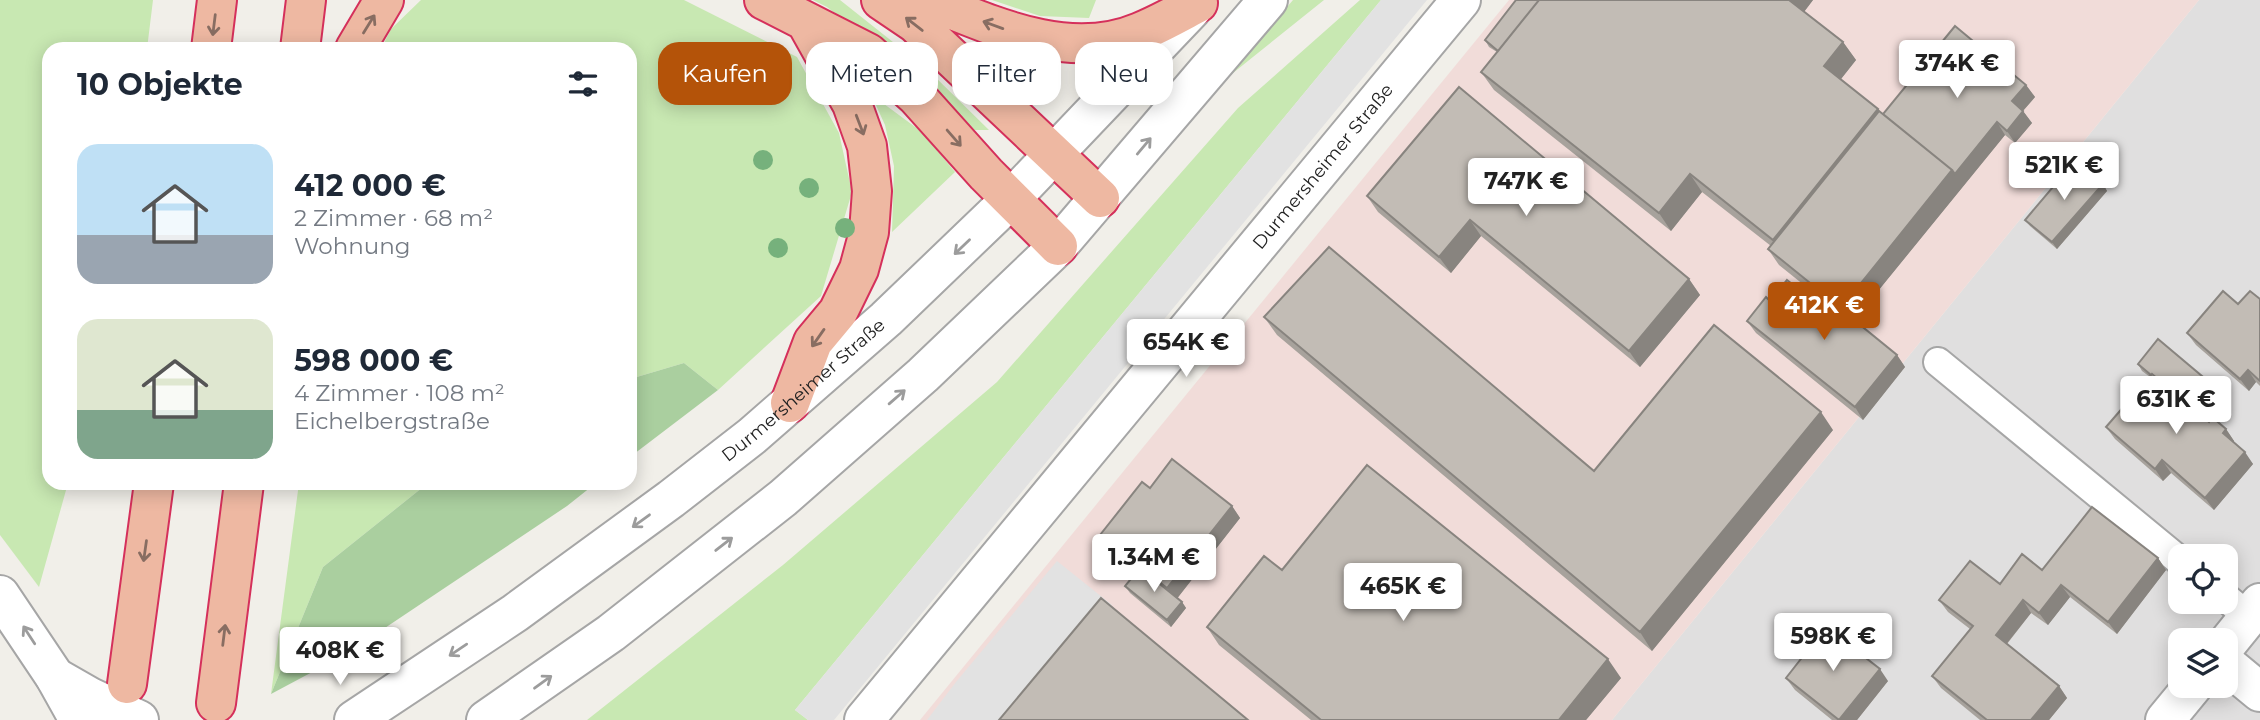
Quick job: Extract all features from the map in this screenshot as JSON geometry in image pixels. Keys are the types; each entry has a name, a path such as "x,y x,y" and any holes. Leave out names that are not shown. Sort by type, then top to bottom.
{"highway":[{"path":"212,42 217,0"},
{"path":"301,42 306,0"},
{"path":"359,42 384,0"},
{"path":"764,0 868,53 916,96 1011,200 1058,246"},
{"path":"881,0 915,23 1100,198"},
{"path":"928,0 1001,28 1049,41 1075,43 1139,33 1199,1"},
{"path":"790,403 813,342 838,312 859,270 869,232 872,191 867,145 852,104 806,22"},
{"path":"127,684 153,490"},
{"path":"216,703 243,490"}],"street":[{"path":"486,720 611,633 783,498 923,375 1058,246 1268,0"},
{"name":"Durmersheimer Straße","path":"864,720 1461,0"},
{"name":"Durmersheimer Straße","path":"360,716 582,564 671,499 790,403 886,319 1011,200 1199,1"},
{"path":"0,595 55,677 79,720"},
{"path":"2238,674 2260,692"},
{"path":"55,677 139,720"},
{"path":"2165,720 2183,698"},
{"path":"328,720 360,716"}],"lane":[{"path":"1938,362 2168,551"}],"shaded area":[{"path":"1381,0 1427,0 834,720 808,720 795,710"},
{"path":"1509,0 2199,0 1612,720 920,720"},
{"path":"2199,0 2260,0 2260,720 1612,720"},
{"path":"1057,561 1112,605 1015,720 927,720 956,682"}],"green space":[{"path":"0,0 153,0 148,42 42,42 42,490 66,490 39,587 0,535"},
{"path":"421,0 684,0 767,42 658,42 658,105 792,105 792,54 797,57 806,73 806,105 824,105 839,133 852,192 821,296 718,390 684,363 637,377 637,42 384,42 391,29"},
{"path":"813,0 840,0 893,42 871,42 827,7"},
{"path":"992,0 1096,0 1089,18 1040,16"},
{"path":"1293,0 1324,0 1228,77"},
{"path":"1360,0 1381,0 795,710 808,720 587,720 783,565 997,382 1238,108"},
{"path":"938,80 952,94 952,105 964,105 989,130 970,130 938,100"},
{"path":"876,105 885,105 922,132 955,172 892,232 894,166 885,125"},
{"path":"684,363 718,390 637,452 637,377"},
{"path":"298,490 419,490 323,567 271,694"},
{"path":"419,490 587,490 346,654 271,694 323,567"}],"building":[{"path":"1516,0 1539,0 1498,51 1485,40"},
{"path":"1539,0 1789,0 1843,42 1824,66 1878,109 1773,240 1690,174 1659,213 1481,72"},
{"path":"1955,26 2026,85 2012,101 2023,111 2007,131 1997,122 1955,174 1883,114"},
{"path":"1459,87 1689,279 1629,351 1470,220 1439,257 1367,196"},
{"path":"1879,111 1952,170 1841,308 1768,249"},
{"path":"2075,161 2103,184 2052,242 2025,220"},
{"path":"1329,247 1594,471 1714,325 1821,412 1640,632 1264,317"},
{"path":"1787,280 1831,315 1838,307 1897,355 1855,407 1747,321 1766,297 1770,301"},
{"path":"2223,291 2238,304 2250,291 2260,299 2260,381 2248,370 2240,379 2187,333"},
{"path":"2158,339 2209,382 2190,406 2138,364"},
{"path":"2152,374 2209,422 2212,417 2226,429 2223,433 2245,452 2205,498 2162,460 2155,469 2106,427"},
{"path":"1172,459 1232,506 1167,588 1100,535 1142,482 1150,488"},
{"path":"1367,465 1608,659 1559,720 1321,720 1207,627 1264,556 1282,570"},
{"path":"2092,507 2158,558 2108,622 2061,585 2039,613 2023,600 1996,635 2059,686 2031,720 1987,720 1932,676 1973,626 1939,600 1970,561 2000,584 2022,554 2042,570"},
{"path":"1140,568 1182,602 1167,620 1125,586"},
{"path":"1101,598 1248,720 999,720"},
{"path":"1826,627 1880,669 1839,720 1786,678"}]}
